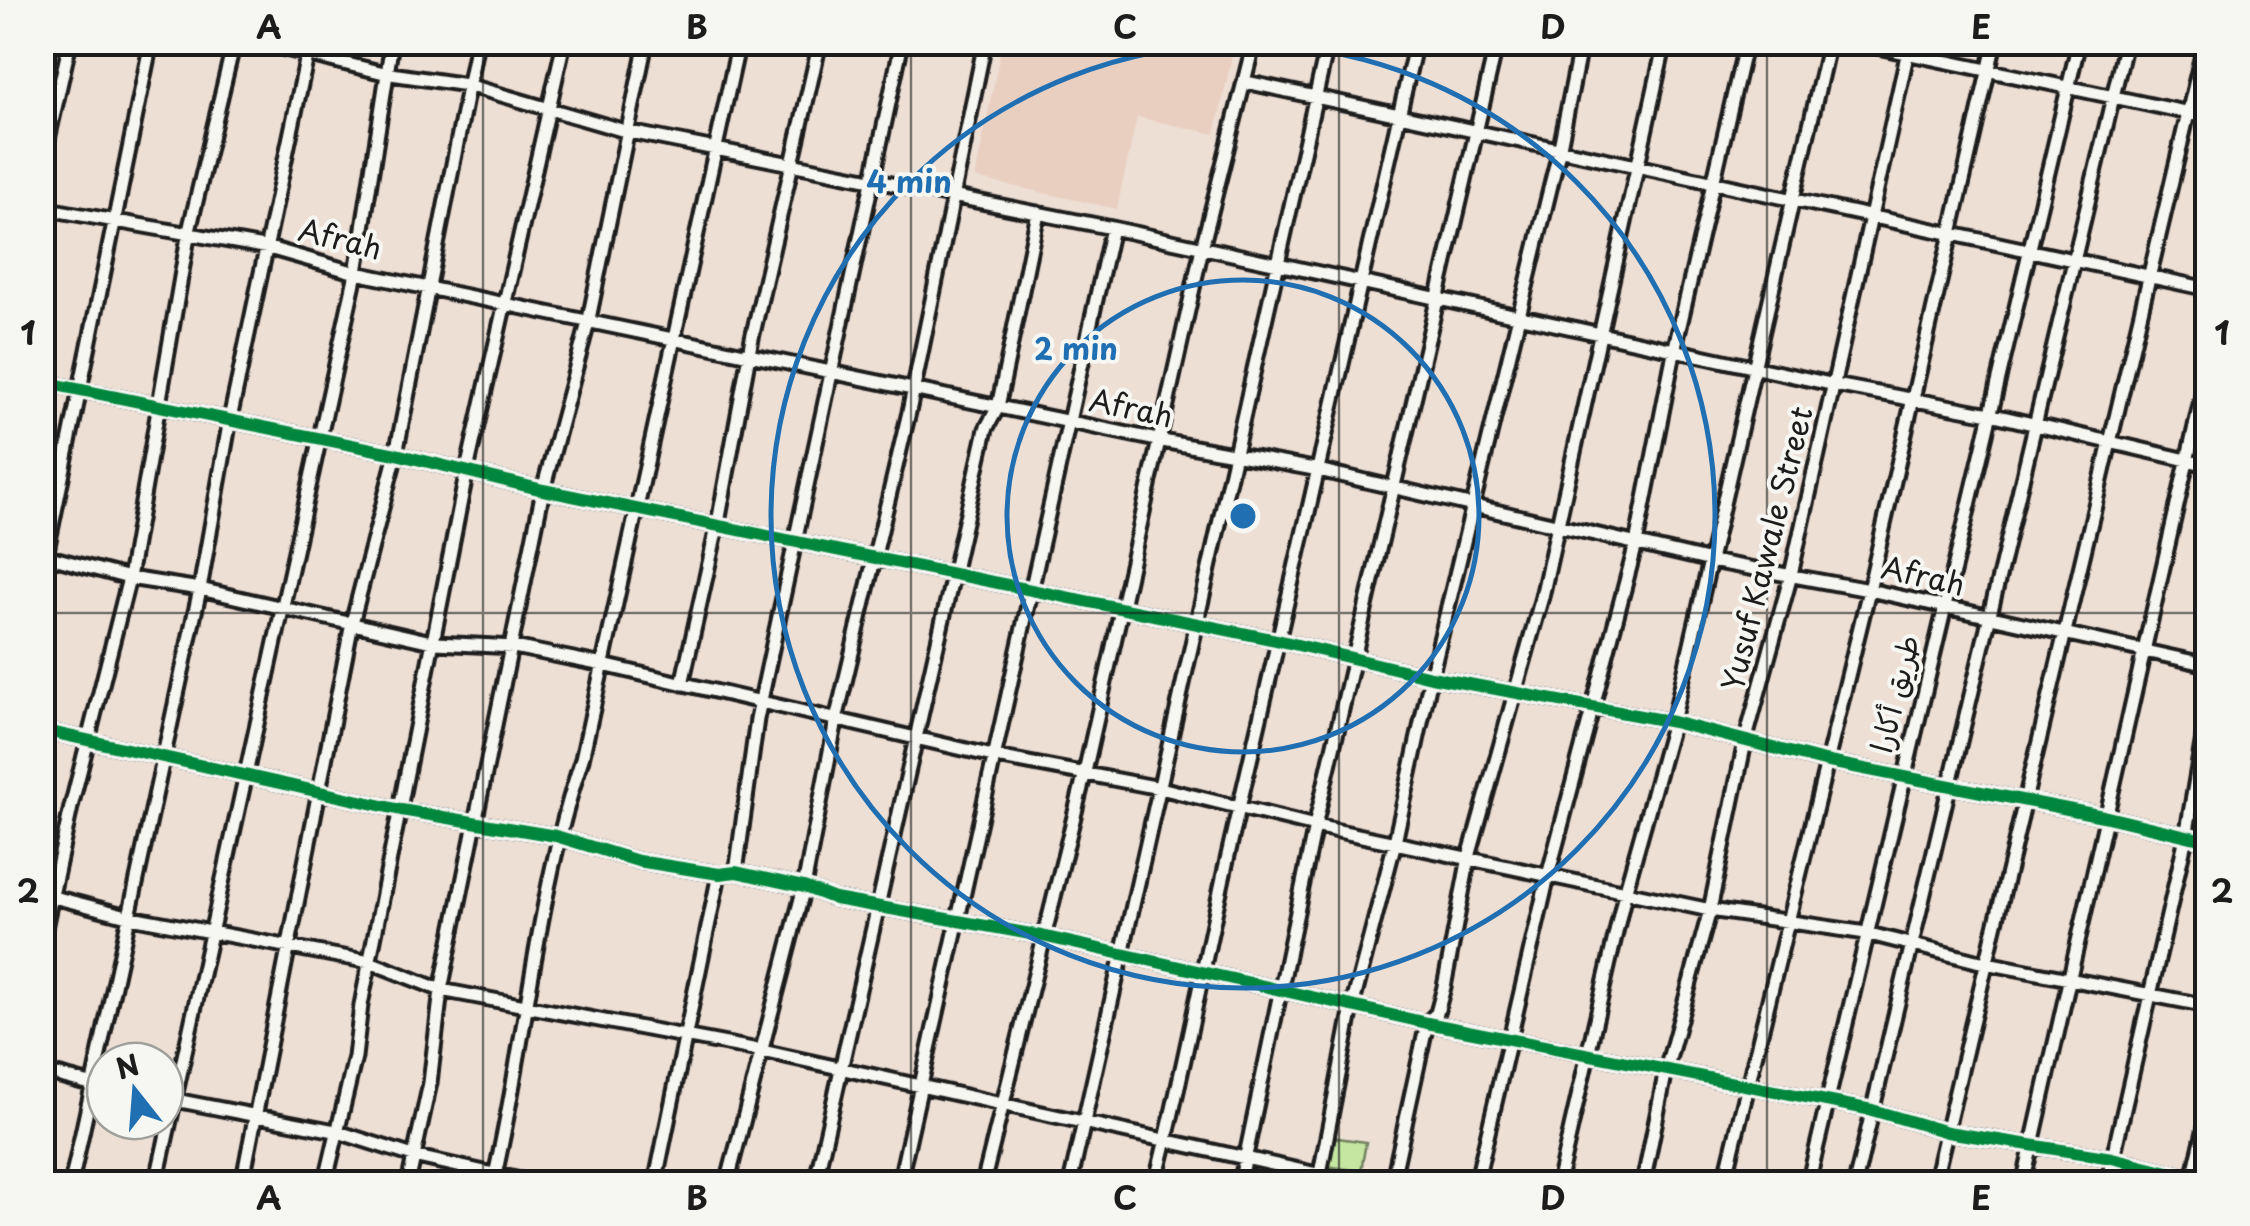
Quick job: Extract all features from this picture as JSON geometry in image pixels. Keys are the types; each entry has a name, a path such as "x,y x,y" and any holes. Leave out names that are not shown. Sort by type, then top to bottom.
{"street":[{"path":"42,166 70,42"},
{"path":"42,576 152,42"},
{"path":"42,942 47,895 129,578 162,406 189,232 234,42"},
{"path":"256,42 384,73 467,85 625,131 1439,297 1834,385 1990,414 2208,466"},
{"path":"100,1041 200,589 230,419 310,42"},
{"path":"184,1041 356,273 384,73 392,42"},
{"path":"242,1184 287,949 322,793 352,623 396,454 477,42"},
{"path":"324,1184 356,1057 370,962 468,470 564,42"},
{"path":"408,1184 430,1083 441,990 543,490 589,320 646,42"},
{"path":"494,1180 529,1009 556,836 582,759 739,42"},
{"path":"682,684 718,523 749,352 820,42"},
{"path":"736,872 762,702 902,42"},
{"path":"727,1184 758,1050 804,887 836,720 914,389 985,42"},
{"path":"983,1184 1085,772 1202,248 1254,42"},
{"path":"1070,1184 1328,42"},
{"path":"1155,1184 1239,808 1282,640 1314,469 1341,380 1416,42"},
{"path":"1240,1184 1315,826 1479,133 1497,42"},
{"path":"1319,1178 1352,1007 1396,842 1431,677 1559,152 1580,42"},
{"path":"1392,1184 1427,1023 1437,1013 1444,987 1469,857 1517,694 1640,169 1665,42"},
{"path":"1476,1184 1549,872 1636,544 1674,347 1746,42"},
{"path":"1558,1184 1626,889 1673,722 1829,42"},
{"path":"1854,42 1909,48 1988,71 2208,118"},
{"path":"1724,1184 1869,590 1995,42"},
{"name":"طريق أكارا","path":"1808,1184 2078,42"},
{"path":"1855,1184 2126,42"},
{"path":"1934,1184 2205,42"},
{"name":"Yusuf Kawale Street","path":"1643,1184 1666,1070 1710,910 1745,742 1791,576 1909,48"},
{"path":"1246,82 1315,100 1399,114 1559,152 1793,198 2208,289"},
{"name":"Afrah","path":"42,208 269,248 356,273 428,284 506,305 1314,469 1711,561 1869,590 2208,665"},
{"path":"816,1184 986,429 998,407 1038,213"},
{"path":"899,1184 997,758 1112,228"},
{"path":"2022,1184 2208,369"},
{"path":"42,382 320,437 543,490 1282,640 1431,677 1673,722 1824,762 1902,774 2208,841"},
{"path":"45,555 129,578 200,589 436,644 514,646 997,758 1085,772 1315,826 1549,872 1710,910 1787,918 2208,1006"},
{"path":"2107,1184 2186,837 2208,708"},
{"path":"42,730 400,810 556,836 638,861 720,874 736,872 804,887 835,899 1042,936 1427,1023 1588,1051 1828,1104 1872,1110 1946,1132 2112,1158 2208,1182"},
{"path":"654,1184 720,874"},
{"path":"47,895 130,917 370,962 441,990 758,1050 1166,1140 1319,1178 1362,1184"},
{"path":"42,1071 85,1085"},
{"path":"185,1102 335,1131 413,1156 452,1161 494,1180 538,1184"},
{"path":"71,1184 85,1108"},
{"path":"2193,1181 2208,1114"},
{"path":"156,1184 164,1141"}],"shaded area":[{"path":"1002,42 1235,43 1215,134 1137,117 1117,209 975,178"}],"green space":[{"path":"1331,1137 1366,1142 1361,1171 1326,1166"}],"cycle path":[{"path":"42,382 396,454 543,490 1281,641 1431,677 1673,722 1824,761 2103,816 2208,841"},
{"path":"42,730 401,810 556,836 638,861 719,874 736,872 804,887 835,899 1042,936 1427,1023 1872,1110 1947,1132 2112,1158 2208,1182"}]}
